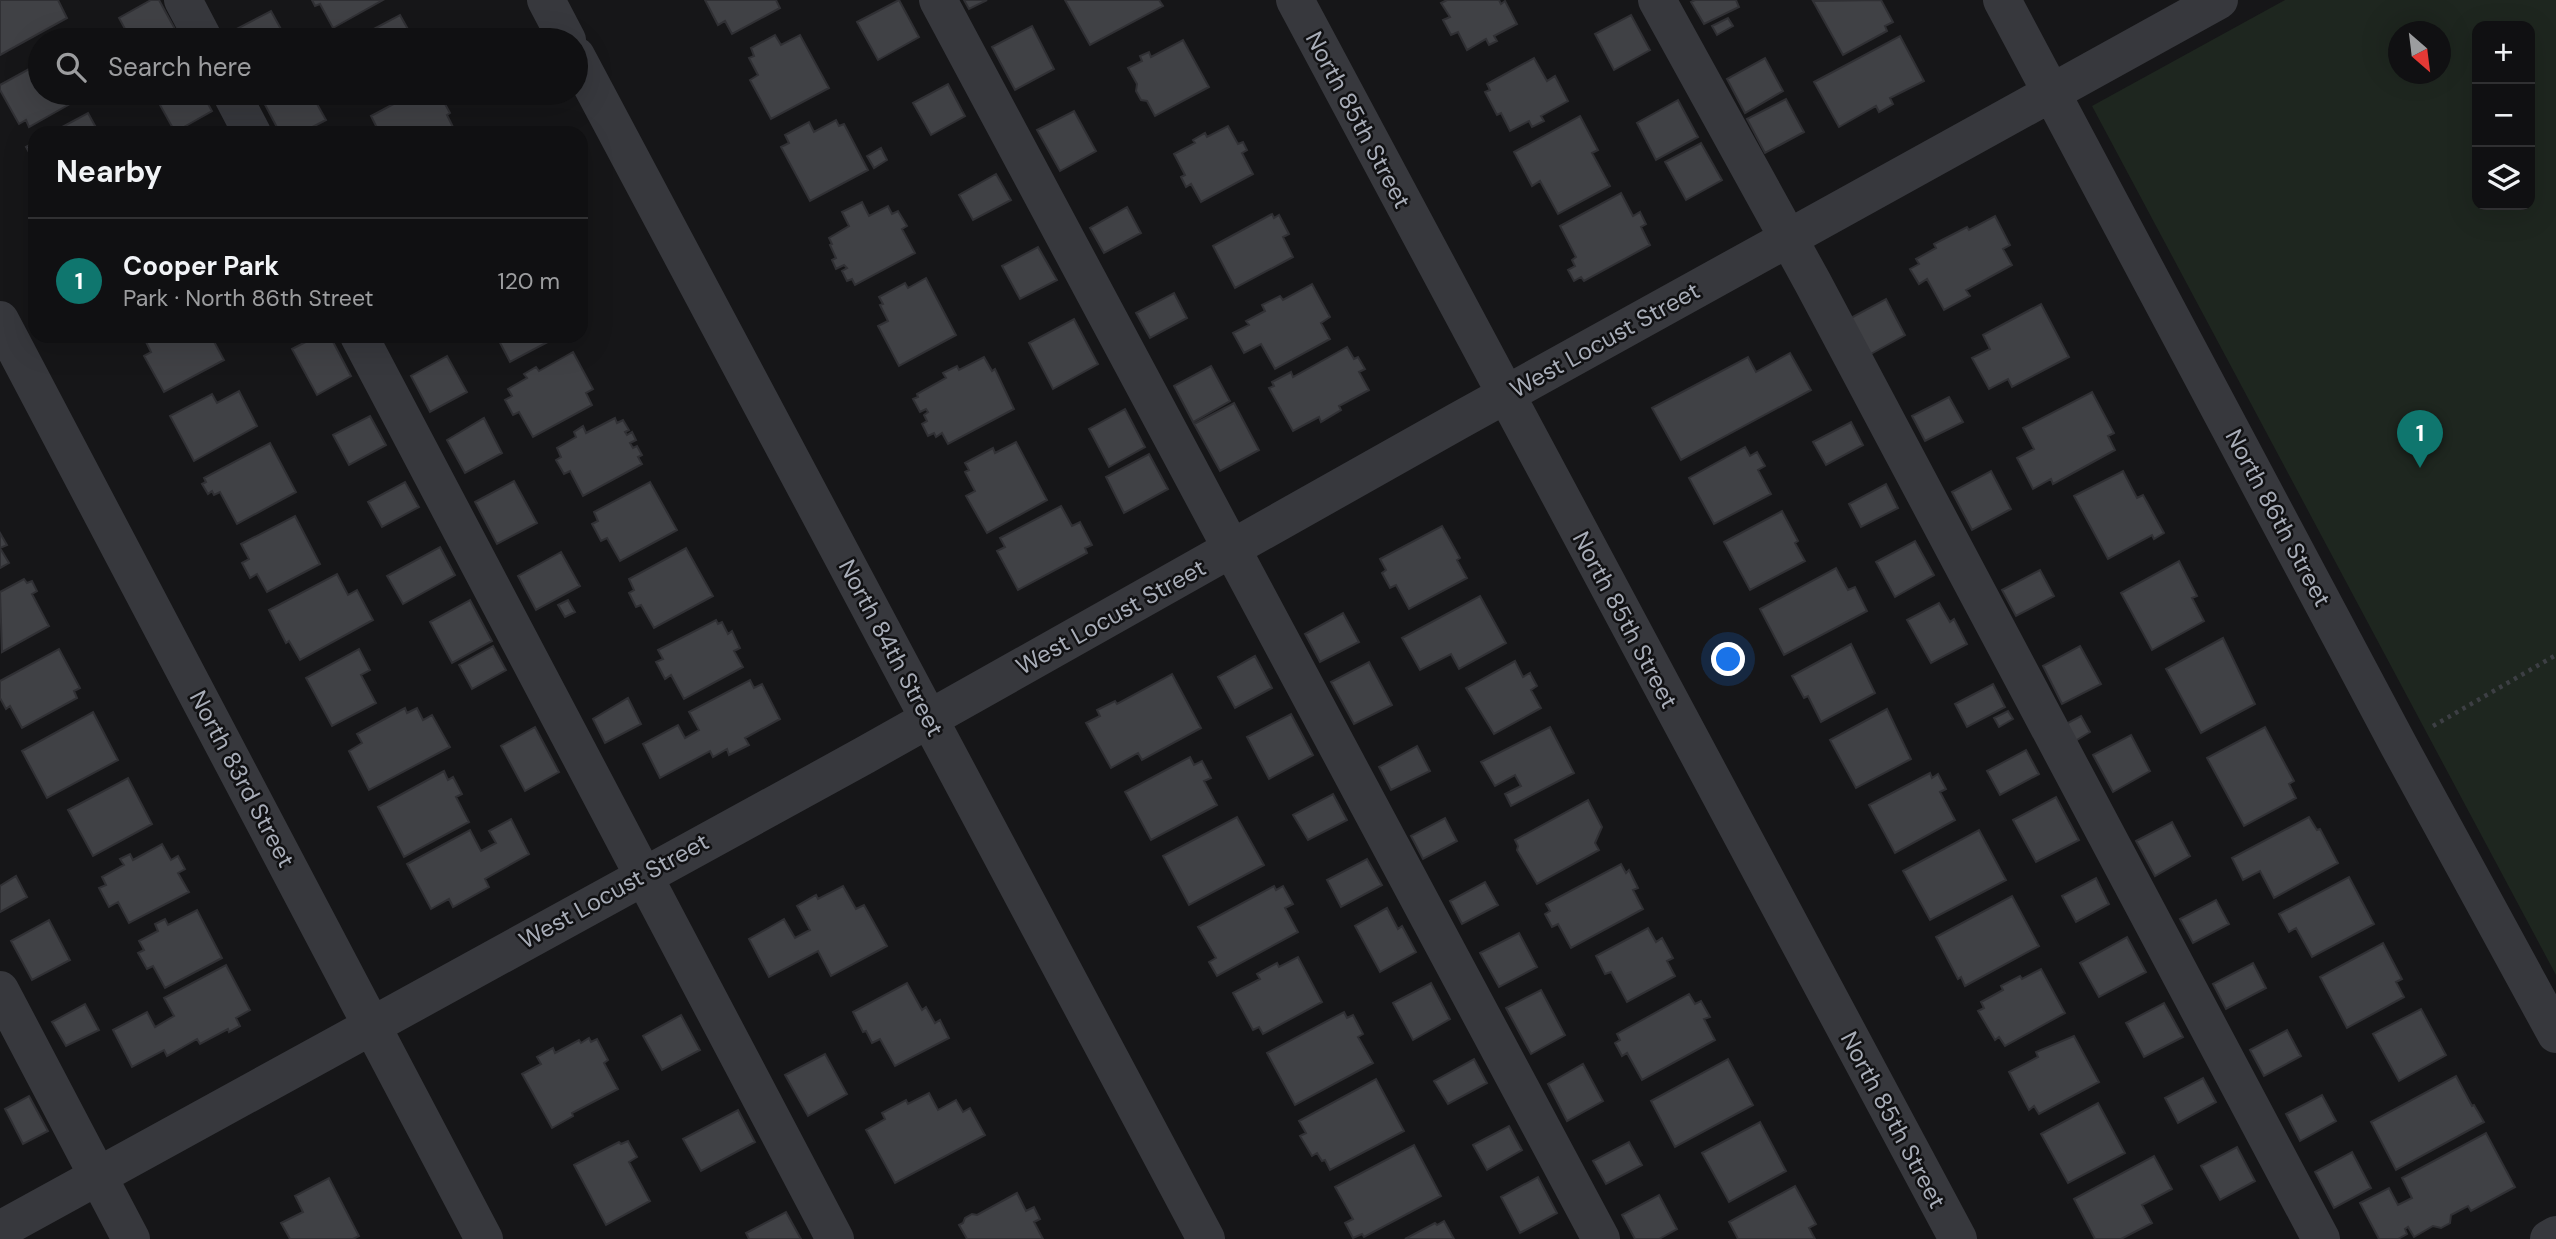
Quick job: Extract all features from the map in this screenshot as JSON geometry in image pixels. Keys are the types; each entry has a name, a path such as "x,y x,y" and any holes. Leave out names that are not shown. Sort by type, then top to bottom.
{"street":[{"path":"183,0 198,28"},
{"path":"546,0 561,28"},
{"path":"938,0 1601,1239"},
{"name":"North 85th Street","path":"1295,0 1958,1239"},
{"path":"1657,0 1788,238 2321,1239"},
{"name":"North 86th Street","path":"2002,0 2399,746 2556,1034"},
{"name":"West Locust Street","path":"0,1230 929,719 2219,0"},
{"name":"North 84th Street","path":"588,79 1206,1239"},
{"path":"237,105 248,126"},
{"name":"North 83rd Street","path":"0,320 484,1239"},
{"path":"363,343 835,1239"},
{"path":"0,990 131,1239"},
{"path":"2549,1239 2556,1235"}],"path":[{"path":"2399,746 2556,655"}],"shaded area":[{"path":"2285,0 2556,0 2556,975 2092,106"}],"building":[{"path":"0,0 58,0 67,18 49,28 28,28 28,40 0,55"},
{"path":"151,0 159,0 174,28 124,28 119,18"},
{"path":"312,0 383,0 333,28 320,4 315,6"},
{"path":"705,0 776,0 780,8 732,34 725,21 718,25"},
{"path":"899,0 919,37 878,60 857,22"},
{"path":"964,0 987,0 969,9"},
{"path":"1065,0 1159,0 1163,6 1090,45"},
{"path":"1447,0 1499,0 1501,4 1505,1 1517,24 1494,36 1497,41 1489,45 1486,39 1467,50 1458,32 1451,35 1443,20 1450,17 1441,3"},
{"path":"1736,0 1739,7 1704,24 1691,2"},
{"path":"1881,0 1893,22 1885,26 1887,31 1843,55 1813,1"},
{"path":"271,11 280,28 239,28"},
{"path":"400,15 407,28 376,28"},
{"path":"1631,15 1650,50 1614,70 1595,34"},
{"path":"1728,18 1733,26 1717,35 1712,26"},
{"path":"1032,26 1054,69 1015,90 992,47"},
{"path":"775,35 781,45 800,35 829,88 771,119 750,80 758,75 749,58 754,56 751,48"},
{"path":"1900,36 1924,81 1890,98 1893,104 1879,112 1876,106 1839,127 1814,82"},
{"path":"1183,40 1209,87 1155,116 1147,101 1141,100 1136,91 1137,84 1128,68 1142,61 1140,56 1149,52 1151,57"},
{"path":"1534,58 1547,81 1555,76 1568,101 1541,116 1544,121 1532,127 1529,121 1510,131 1501,113 1497,115 1485,92 1490,90 1487,84"},
{"path":"1765,58 1783,91 1745,113 1727,79"},
{"path":"28,70 28,105 68,105 31,126 26,120 19,124 0,90 0,85"},
{"path":"948,84 965,116 931,135 913,103"},
{"path":"1786,99 1804,132 1765,153 1747,119"},
{"path":"1678,100 1698,137 1656,160 1637,123"},
{"path":"160,105 209,105 212,111 186,126 172,126"},
{"path":"265,105 318,105 326,120 314,126 276,126"},
{"path":"392,105 446,105 452,126 376,126 371,116"},
{"path":"1074,111 1096,151 1060,171 1037,130"},
{"path":"88,113 95,126 64,126"},
{"path":"1580,116 1598,150 1592,153 1610,186 1558,214 1540,181 1532,186 1514,152"},
{"path":"836,120 839,126 844,124 868,170 810,201 781,147 789,143 785,135 809,122 814,132"},
{"path":"1228,126 1238,144 1243,142 1247,150 1242,153 1253,174 1201,202 1191,184 1186,187 1181,177 1185,175 1174,154 1195,143 1193,140 1205,133 1207,137"},
{"path":"1701,143 1722,180 1686,200 1665,162"},
{"path":"881,148 887,160 874,168 867,156"},
{"path":"996,174 1011,200 973,220 959,195"},
{"path":"1621,193 1633,216 1640,212 1646,224 1641,227 1650,245 1584,281 1581,277 1574,281 1568,270 1575,266 1572,260 1576,257 1560,226"},
{"path":"862,202 869,216 888,206 892,214 898,211 907,226 902,229 915,253 855,285 852,279 847,281 842,271 847,268 844,265 836,269 832,260 836,258 829,238 849,226 842,212"},
{"path":"1127,207 1141,233 1104,253 1090,228"},
{"path":"1272,214 1274,218 1279,215 1289,234 1283,237 1293,257 1235,288 1213,246"},
{"path":"1995,216 2010,245 2003,249 2012,265 1966,290 1970,296 1944,310 1927,279 1919,284 1910,269 1919,264 1916,259 1936,248 1934,244"},
{"path":"1038,247 1057,280 1020,299 1002,266"},
{"path":"926,278 956,335 899,366 878,326 888,321 879,297 905,283 908,288"},
{"path":"1312,284 1330,317 1321,323 1330,339 1275,369 1261,344 1244,353 1233,333 1249,325 1246,321 1265,311 1262,305 1280,296 1283,300"},
{"path":"1174,293 1187,318 1150,338 1136,313"},
{"path":"1886,299 1905,335 1869,355 1849,319"},
{"path":"2041,304 2069,357 2012,387 2008,379 1989,389 1972,358 1990,349 1983,335"},
{"path":"1074,319 1098,364 1053,389 1029,343"},
{"path":"146,343 215,343 224,360 164,392 144,356 151,352"},
{"path":"304,343 334,343 351,376 317,395 292,349"},
{"path":"500,343 546,343 510,362"},
{"path":"1347,347 1354,359 1358,357 1365,369 1359,372 1369,390 1339,406 1341,410 1321,422 1319,417 1293,431 1269,388 1274,386 1272,382 1291,372 1293,377"},
{"path":"573,352 593,389 586,393 592,405 533,437 519,412 513,415 505,400 512,396 508,389 527,378 524,374 536,367 539,371"},
{"path":"1790,353 1811,390 1681,460 1652,408 1748,357 1756,372"},
{"path":"447,356 467,392 430,412 411,376"},
{"path":"984,357 992,371 995,369 1014,409 948,444 942,433 936,437 934,433 928,436 922,424 927,421 924,415 928,412 926,409 920,412 913,399 946,378 943,373 957,366 959,370"},
{"path":"1211,366 1230,401 1193,422 1174,386"},
{"path":"239,391 257,426 194,461 170,416 212,394 217,403"},
{"path":"2092,392 2114,433 2108,436 2115,450 2053,484 2051,479 2033,489 2017,458 2034,449 2023,428"},
{"path":"1949,397 1963,422 1925,441 1912,416"},
{"path":"1234,403 1259,450 1220,471 1194,424"},
{"path":"1125,409 1145,447 1109,467 1089,429"},
{"path":"370,416 386,445 349,465 333,435"},
{"path":"484,418 502,453 465,473 447,440"},
{"path":"615,418 617,423 623,420 629,430 625,432 627,435 632,432 636,440 630,443 633,448 637,446 642,455 638,457 642,464 583,496 570,471 564,474 556,460 561,457 557,448 576,437 574,432 583,426 586,433"},
{"path":"1851,422 1863,445 1826,465 1813,442"},
{"path":"1016,442 1047,500 987,533 966,496 975,491 965,472 969,470 965,463 993,448 995,453"},
{"path":"270,443 296,492 237,524 220,492 214,495 212,491 208,494 202,484 206,482 204,478"},
{"path":"1745,447 1750,456 1757,452 1765,466 1758,470 1771,494 1714,524 1689,478"},
{"path":"1149,454 1168,489 1124,513 1106,477"},
{"path":"1991,471 2011,509 1972,530 1952,492"},
{"path":"2123,471 2137,498 2143,495 2164,533 2154,539 2152,535 2108,559 2074,496"},
{"path":"514,481 537,523 497,544 475,502"},
{"path":"405,482 419,507 382,527 368,502"},
{"path":"650,482 677,530 620,561 607,538 601,541 592,524 598,521 594,512"},
{"path":"1886,484 1898,508 1861,527 1849,504"},
{"path":"1061,506 1072,526 1080,522 1092,545 1085,548 1087,553 1018,590 997,551 1005,547 1000,538"},
{"path":"1782,511 1805,561 1750,590 1724,542"},
{"path":"295,516 320,564 267,592 257,574 250,578 242,563 249,559 241,544"},
{"path":"1442,526 1460,558 1457,560 1467,578 1409,609 1396,585 1390,588 1382,573 1386,570 1380,559"},
{"path":"0,533 7,545 0,548"},
{"path":"1915,541 1934,575 1895,597 1876,562"},
{"path":"440,547 455,575 403,604 387,576"},
{"path":"0,548 9,563 0,568"},
{"path":"686,548 713,596 654,628 641,605 636,607 629,593 634,590 629,579"},
{"path":"561,552 580,586 536,610 518,576"},
{"path":"2179,561 2197,596 2192,598 2204,621 2152,650 2121,593"},
{"path":"1836,568 1848,590 1855,587 1867,611 1784,655 1760,609"},
{"path":"2040,570 2054,596 2016,616 2002,590"},
{"path":"337,574 348,595 357,590 373,620 300,660 289,641 286,643 269,610"},
{"path":"24,579 27,583 32,581 37,591 32,594 49,626 2,652 0,592"},
{"path":"1480,596 1506,643 1459,669 1451,654 1420,670 1402,638"},
{"path":"470,600 492,641 452,663 430,622"},
{"path":"568,600 575,612 565,617 558,605"},
{"path":"1939,603 1950,622 1954,619 1967,644 1931,663 1907,620"},
{"path":"1343,613 1359,642 1320,662 1305,634"},
{"path":"716,620 718,624 722,622 728,634 732,631 740,648 734,651 743,667 684,699 671,675 665,679 656,662 663,659 658,650"},
{"path":"2223,638 2255,704 2201,733 2166,669"},
{"path":"1851,644 1875,693 1821,722 1808,696 1804,698 1792,676"},
{"path":"493,646 506,670 472,689 459,665"},
{"path":"2080,646 2101,684 2062,704 2043,666"},
{"path":"59,649 80,688 74,691 77,698 22,728 10,706 6,709 0,698 0,681"},
{"path":"359,649 370,670 361,675 376,703 332,726 306,678"},
{"path":"1255,656 1272,688 1235,708 1218,677"},
{"path":"1515,661 1523,677 1530,673 1537,686 1531,690 1541,708 1494,734 1466,688"},
{"path":"1369,662 1392,705 1354,724 1331,682"},
{"path":"1172,674 1201,728 1142,760 1138,753 1111,768 1086,723 1100,716 1097,710 1115,701 1117,704"},
{"path":"750,680 754,688 762,684 780,719 745,738 749,745 729,755 727,749 713,757 710,751 660,778 643,744 678,725 685,738 699,730 689,712"},
{"path":"1993,684 2005,707 1967,727 1955,704"},
{"path":"628,698 641,724 605,743 593,719"},
{"path":"405,708 407,713 417,708 423,720 432,715 450,747 369,790 349,751 362,743 357,734"},
{"path":"1887,709 1911,759 1856,788 1830,740"},
{"path":"2008,711 2013,719 1999,727 1994,718"},
{"path":"93,712 118,760 47,798 22,751"},
{"path":"1291,714 1313,755 1269,779 1247,737"},
{"path":"2081,716 2090,732 2075,741 2066,724"},
{"path":"535,727 559,772 525,791 501,746"},
{"path":"1550,727 1574,773 1511,806 1505,794 1521,786 1515,775 1495,786 1481,762"},
{"path":"2265,727 2294,781 2289,784 2296,798 2244,826 2207,758"},
{"path":"2131,735 2150,771 2113,792 2093,755"},
{"path":"1417,746 1430,771 1391,790 1379,767"},
{"path":"2026,750 2039,774 2000,795 1987,771"},
{"path":"1190,757 1194,765 1202,761 1211,778 1204,781 1217,805 1151,840 1125,792"},
{"path":"444,771 448,780 453,777 462,794 456,797 469,822 404,857 378,807"},
{"path":"1930,773 1932,778 1938,774 1946,789 1940,792 1955,820 1895,853 1869,805"},
{"path":"128,778 152,824 93,856 68,810"},
{"path":"1333,794 1347,820 1308,840 1293,815"},
{"path":"2056,797 2079,840 2036,862 2013,820"},
{"path":"1588,800 1602,827 1595,843 1599,850 1537,884 1517,850 1515,840"},
{"path":"1237,817 1264,865 1189,905 1163,856"},
{"path":"2309,817 2317,830 2320,829 2338,863 2274,898 2260,871 2243,880 2232,858"},
{"path":"1445,818 1457,841 1423,859 1411,836"},
{"path":"511,819 529,854 485,879 489,887 453,907 449,899 431,909 407,864 470,830 481,851 496,843 489,831"},
{"path":"2172,822 2190,856 2155,876 2136,841"},
{"path":"1979,830 2006,880 1930,920 1903,871"},
{"path":"162,844 171,860 178,856 185,869 178,873 189,892 129,923 118,902 109,907 99,888 106,885 102,877 124,865 120,859 130,854 133,860"},
{"path":"1367,859 1382,885 1341,907 1327,880"},
{"path":"1621,864 1626,873 1629,870 1638,888 1633,890 1643,909 1571,948 1558,924 1552,927 1545,914 1550,911 1546,904"},
{"path":"16,876 27,897 0,912 0,886"},
{"path":"2349,877 2374,924 2312,957 2296,928 2289,932 2279,914"},
{"path":"2096,878 2109,904 2076,922 2062,896"},
{"path":"1485,882 1498,905 1462,924 1450,901"},
{"path":"843,886 856,909 864,905 887,946 831,976 818,951 769,977 749,939 784,919 795,938 810,930 797,906 816,895 818,899"},
{"path":"1274,886 1276,890 1283,886 1293,904 1285,908 1298,932 1217,976 1209,962 1216,958 1198,927"},
{"path":"2012,896 2039,946 1965,986 1961,977 1958,979 1936,937"},
{"path":"2216,900 2229,924 2193,943 2180,919"},
{"path":"1387,908 1398,929 1402,926 1416,952 1380,972 1355,926"},
{"path":"197,910 222,958 165,988 153,966 147,969 138,953 144,950 139,941 158,931 155,924 165,919 168,925"},
{"path":"49,920 70,960 32,980 11,941"},
{"path":"1648,928 1656,942 1662,938 1673,958 1667,961 1675,976 1627,1002 1611,972 1605,974 1596,956"},
{"path":"1519,933 1537,967 1499,987 1480,953"},
{"path":"2127,937 2146,972 2099,997 2080,963"},
{"path":"2383,943 2402,979 2396,982 2404,997 2347,1028 2320,977"},
{"path":"1298,957 1322,1002 1263,1034 1259,1027 1253,1030 1233,993 1260,979 1257,974 1277,963 1279,967"},
{"path":"2253,963 2266,988 2226,1009 2213,984"},
{"path":"226,965 250,1010 236,1018 240,1026 229,1032 228,1029 200,1044 197,1039 167,1056 164,1050 132,1067 113,1030 147,1012 155,1027 174,1016 164,998"},
{"path":"2041,969 2065,1013 2005,1046 1999,1037 1995,1040 1978,1011 1984,1008 1981,1002 2003,990 2001,986"},
{"path":"907,983 922,1010 926,1007 935,1023 940,1020 949,1038 895,1066 880,1039 872,1043 853,1012"},
{"path":"1431,983 1450,1019 1413,1040 1393,1003"},
{"path":"1541,990 1565,1035 1531,1054 1506,1008"},
{"path":"1689,994 1695,1004 1701,1001 1710,1017 1704,1019 1715,1040 1642,1080 1627,1053 1622,1056 1615,1043 1620,1040 1617,1034"},
{"path":"2164,1003 2183,1037 2144,1057 2126,1023"},
{"path":"85,1004 99,1030 66,1046 52,1022"},
{"path":"2421,1009 2446,1055 2399,1081 2373,1034"},
{"path":"1344,1012 1347,1018 1353,1015 1363,1034 1358,1037 1373,1063 1295,1105 1267,1053"},
{"path":"681,1015 700,1050 662,1070 643,1036"},
{"path":"2287,1030 2301,1056 2264,1076 2250,1050"},
{"path":"2074,1036 2099,1082 2039,1114 2034,1106 2029,1110 2009,1072 2038,1057 2036,1052"},
{"path":"589,1038 591,1042 597,1039 608,1060 604,1063 618,1089 572,1113 573,1116 552,1128 522,1074 541,1064 537,1057 553,1048 555,1053 579,1040 581,1043"},
{"path":"825,1054 847,1094 808,1116 785,1075"},
{"path":"1474,1059 1487,1083 1448,1104 1434,1081"},
{"path":"1728,1059 1753,1105 1675,1147 1651,1101"},
{"path":"1583,1064 1603,1101 1567,1121 1548,1084"},
{"path":"2456,1076 2484,1122 2396,1170 2371,1122"},
{"path":"2203,1078 2216,1102 2178,1123 2165,1098"},
{"path":"1376,1079 1404,1131 1330,1170 1325,1160 1322,1161 1317,1153 1312,1156 1300,1136 1306,1133 1299,1121"},
{"path":"929,1093 938,1110 956,1100 963,1112 970,1108 985,1135 895,1183 866,1130 885,1119 882,1113 906,1100 908,1104"},
{"path":"2322,1095 2336,1121 2300,1141 2286,1114"},
{"path":"29,1096 48,1131 23,1144 5,1109"},
{"path":"2098,1103 2125,1153 2068,1183 2041,1134"},
{"path":"738,1110 755,1142 701,1171 683,1139"},
{"path":"1760,1122 1786,1171 1729,1202 1702,1153"},
{"path":"1509,1126 1522,1150 1487,1170 1473,1145"},
{"path":"2486,1133 2515,1187 2471,1211 2468,1206 2451,1215 2450,1223 2441,1228 2433,1226 2414,1237 2408,1227 2405,1229 2407,1234 2398,1239 2379,1239 2360,1203 2389,1188 2398,1205 2412,1198 2402,1178"},
{"path":"628,1141 637,1157 629,1162 650,1201 606,1225 574,1165 619,1142 621,1144"},
{"path":"1629,1142 1642,1165 1606,1184 1593,1161"},
{"path":"1414,1145 1441,1196 1364,1237 1362,1234 1353,1238 1345,1223 1353,1219 1335,1187"},
{"path":"2237,1147 2255,1181 2220,1200 2201,1166"},
{"path":"2352,1152 2371,1188 2334,1208 2315,1172"},
{"path":"2154,1156 2172,1189 2142,1205 2152,1223 2121,1239 2095,1239 2074,1199"},
{"path":"1538,1177 1557,1213 1520,1233 1501,1197"},
{"path":"329,1178 359,1236 353,1239 290,1239 281,1223 303,1212 295,1196"},
{"path":"1795,1186 1816,1224 1809,1228 1815,1239 1738,1239 1729,1222"},
{"path":"1017,1193 1026,1211 1034,1207 1040,1219 1034,1222 1043,1239 967,1239 959,1225 965,1218 972,1214 977,1215"},
{"path":"1659,1195 1677,1229 1659,1239 1635,1239 1622,1215"},
{"path":"786,1212 801,1239 749,1239 746,1233"},
{"path":"1444,1221 1454,1239 1405,1239 1435,1223 1437,1225"}],"place":[{"name":"Cooper Park","path":"2420,468"}]}
